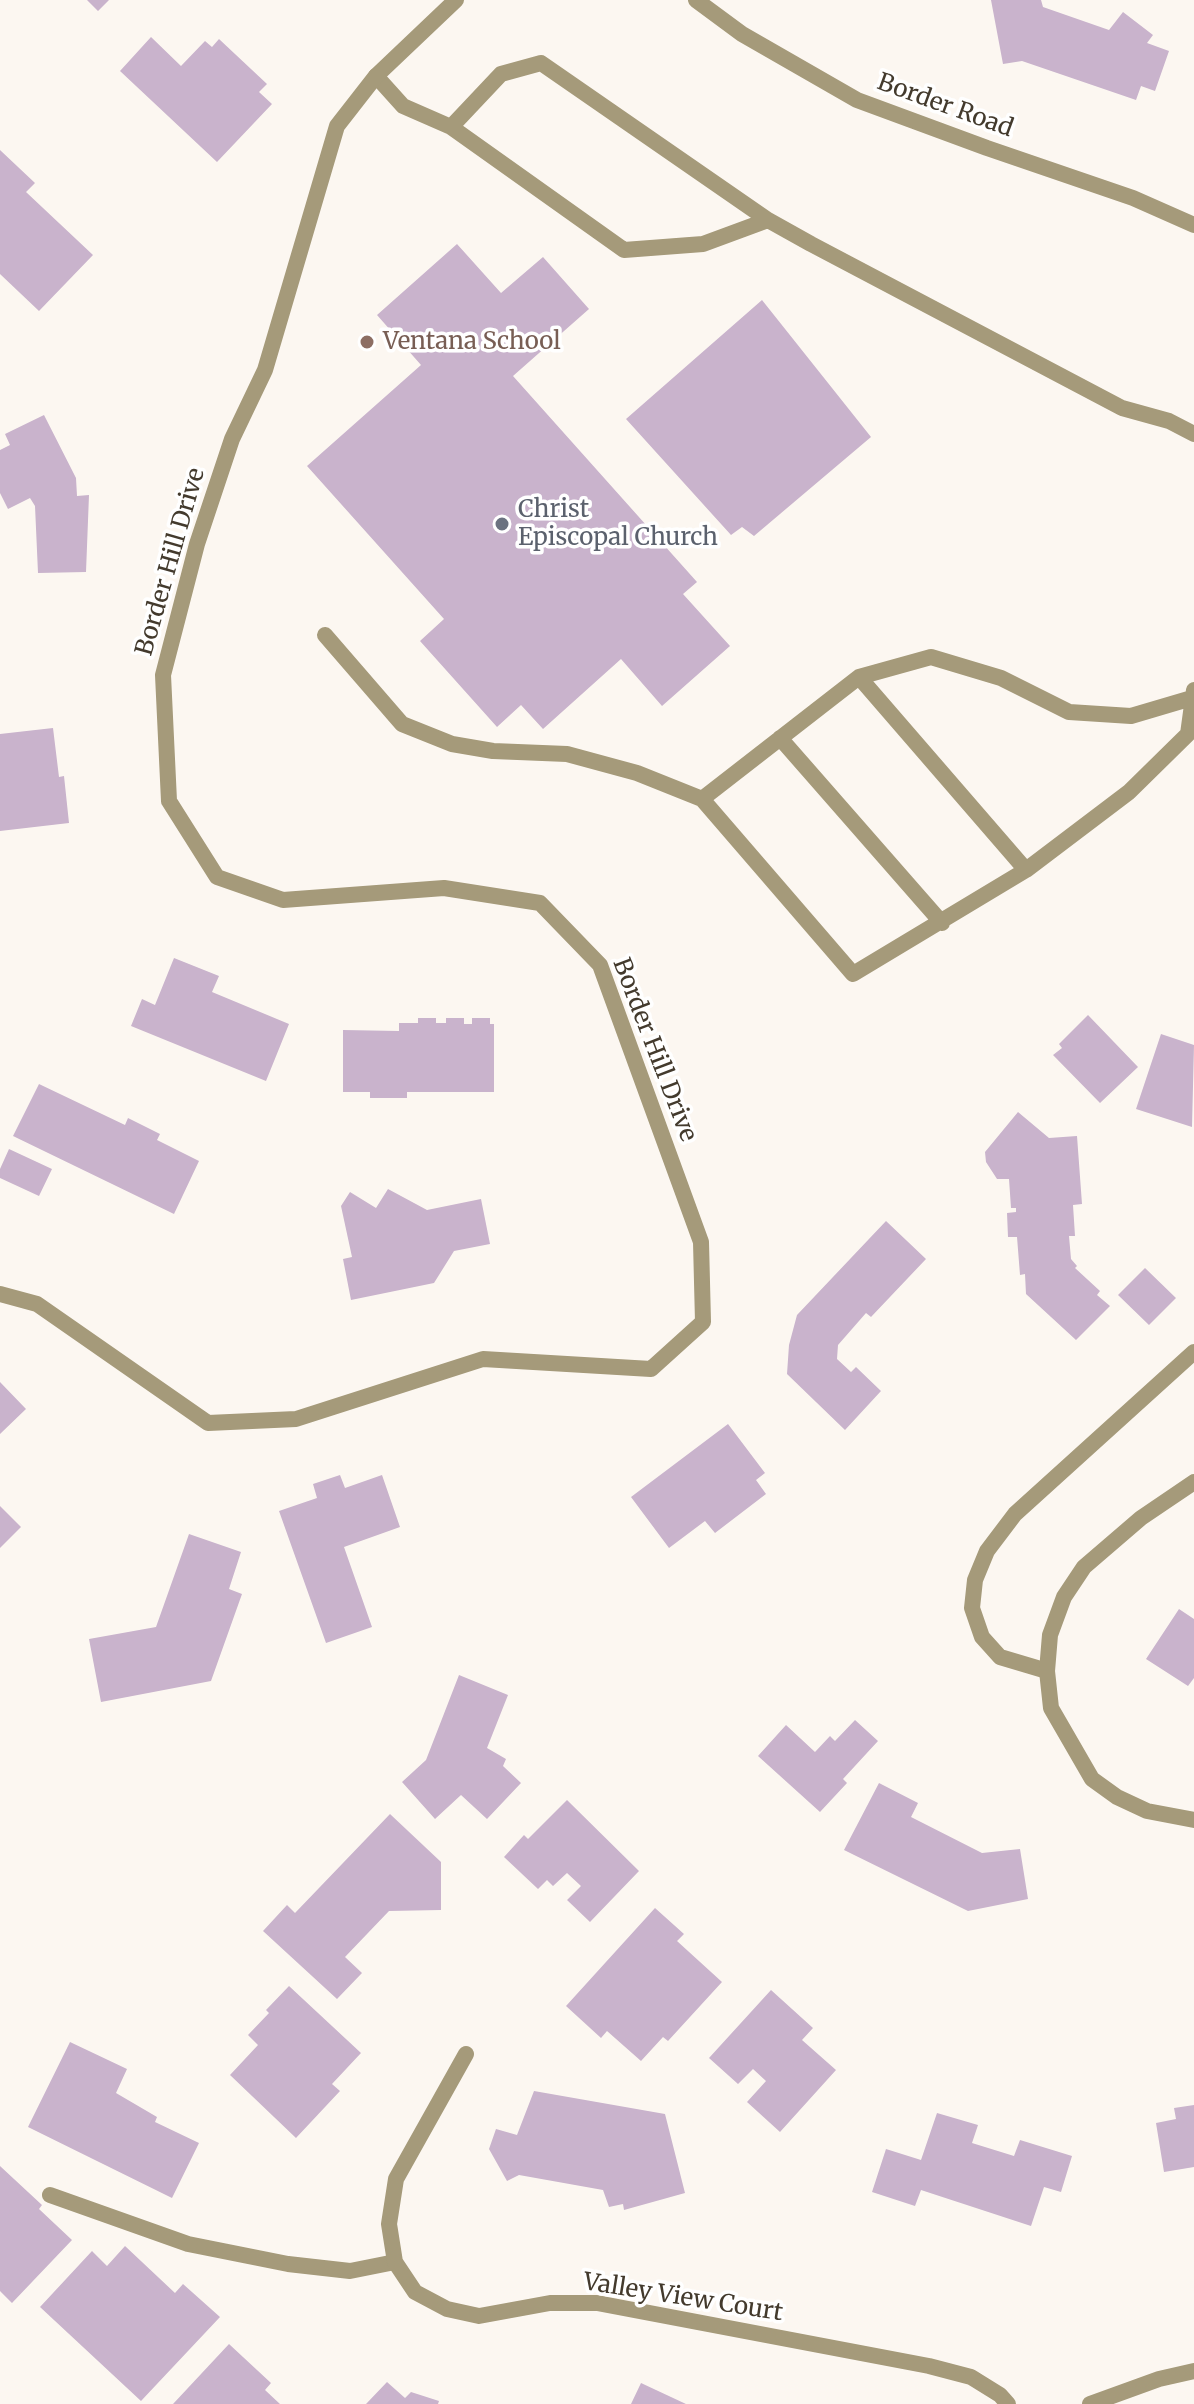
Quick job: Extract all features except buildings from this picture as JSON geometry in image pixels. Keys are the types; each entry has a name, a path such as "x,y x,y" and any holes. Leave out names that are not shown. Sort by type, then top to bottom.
{"street":[{"name":"Border Hill Drive","path":"0,1294 37,1304 208,1423 296,1419 483,1359 651,1369 703,1322 701,1242 600,965 540,903 444,888 283,900 217,877 169,801 163,675 197,544 232,439 265,370 337,126 376,76 456,0"},
{"name":"Border Road","path":"696,0 742,34 857,100 1133,198 1194,225"},
{"path":"451,127 501,74 541,63 768,220 1086,391 1122,408 1169,421 1194,434"},
{"path":"376,76 403,106 451,127 624,250 703,244 768,220"},
{"path":"325,635 402,724 452,744 493,751 567,754 637,773 702,799 853,974 1026,870 1129,792 1188,734 1193,694 1131,716 1069,712 1001,678 931,657 859,677 702,799"},
{"path":"859,677 1026,870"},
{"path":"780,738 942,923"},
{"path":"1047,1671 1000,1657 982,1637 972,1608 975,1580 987,1551 1015,1514 1194,1352"},
{"path":"1194,1482 1141,1518 1084,1567 1064,1597 1050,1635 1047,1671 1051,1708 1092,1779 1117,1797 1147,1811 1194,1820"},
{"name":"Valley View Court","path":"466,2054 396,2179 389,2224 395,2262 415,2292 447,2309 479,2316 550,2303 597,2303 929,2366 971,2377 1000,2395 1008,2404"},
{"path":"50,2195 188,2244 274,2261 350,2271 395,2262"},
{"path":"1090,2404 1159,2379 1194,2371"}],"place":[{"name":"Ventana School","path":"367,342"},
{"name":"Christ Episcopal Church","path":"502,524"}]}
